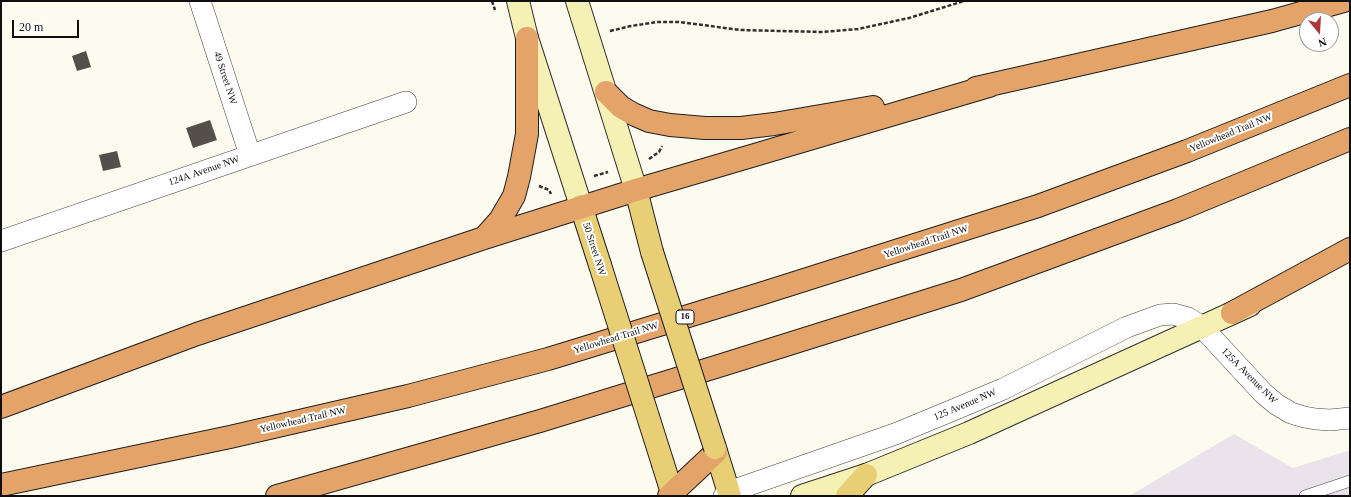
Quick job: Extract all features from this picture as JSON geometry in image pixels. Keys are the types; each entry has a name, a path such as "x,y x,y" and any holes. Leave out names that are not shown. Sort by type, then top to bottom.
{"highway":[{"path":"606,92 621,107 649,121 670,125 705,128 741,128 804,120 990,86 1272,21 1344,1"},
{"path":"484,238 500,220 514,196 519,176 527,134 527,38"},
{"name":"Yellowhead Trail NW","path":"1,485 230,438 408,396 548,359 1038,206 1187,151 1350,85"},
{"path":"1,407 197,334 581,206 990,86"},
{"path":"276,496 540,420 961,290 1178,210 1350,139"},
{"path":"1232,313 1350,249"},
{"path":"671,495 716,450"}],"main road":[{"path":"636,190 652,252 716,450 728,495"},
{"name":"50 Street NW","path":"581,206 663,464 671,495"},
{"path":"847,496 866,475"}],"street":[{"name":"49 Street NW","path":"200,1 250,155"},
{"name":"50 Street NW","path":"518,1 527,38 581,206"},
{"path":"577,1 636,190"},
{"name":"124A Avenue NW","path":"1,241 406,102"},
{"path":"802,496 866,475 969,433 1201,326 1350,261"},
{"name":"125 Avenue NW","path":"728,495 946,413 1003,389 1127,327 1148,319 1160,315 1173,314 1188,318 1201,326"},
{"name":"125A Avenue NW","path":"1201,326 1263,393 1276,404 1291,413 1304,417 1330,420 1350,418"}],"lane":[{"path":"1305,496 1350,481"}],"path":[{"path":"606,32 657,22 679,22 741,30 822,32 858,29 909,18 964,1"}],"shaded area":[{"path":"1234,434 1293,468 1350,450 1350,496 1129,496"}],"building":[{"path":"86,51 91,67 77,71 72,56"},
{"path":"210,120 217,140 193,148 186,128"},
{"path":"117,151 121,167 103,171 99,155"}]}
